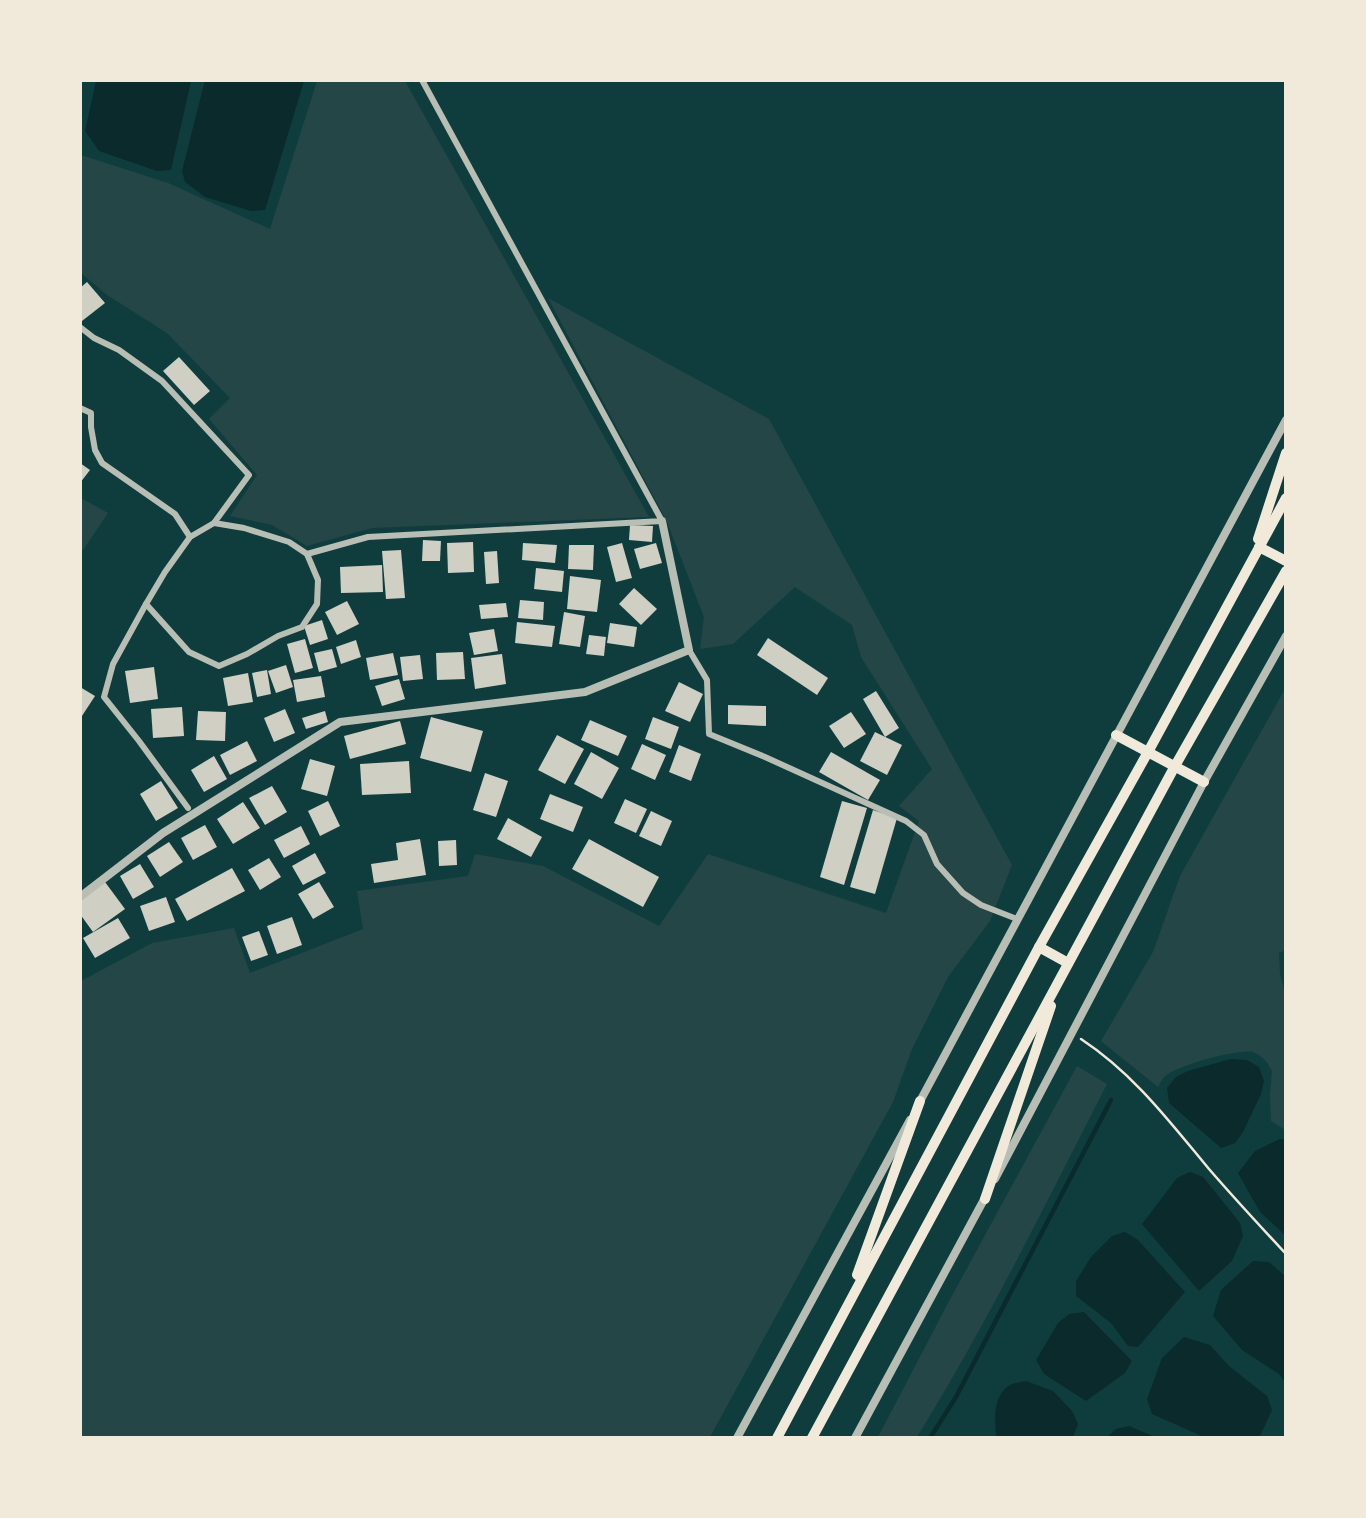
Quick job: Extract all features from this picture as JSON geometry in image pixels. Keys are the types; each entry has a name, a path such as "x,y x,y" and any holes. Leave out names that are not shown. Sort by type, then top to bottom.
{"main road":[{"path":"1250,565 1286,453"},
{"path":"777,1437 1039,947 1286,498"},
{"path":"1259,547 1286,561"},
{"path":"812,1437 1175,766 1286,571"},
{"path":"1116,735 1204,782"},
{"path":"1039,947 1068,963"},
{"path":"985,1199 1060,979"},
{"path":"845,1308 920,1101"}],"street":[{"path":"422,80 662,521 689,650 707,680 709,734 906,821 924,835 937,864 962,893 981,905 1017,919"},
{"path":"80,327 94,338 119,350 162,381 249,475 215,523 190,537 165,572 113,664 104,697 187,808"},
{"path":"80,408 91,413 95,450 102,463 176,514 190,537"},
{"path":"737,1437 1286,420"},
{"path":"307,554 368,537 662,521"},
{"path":"146,604 190,652 219,666 302,627 317,604 318,580 307,554 289,542 243,528 215,523"},
{"path":"855,1437 985,1199 1204,782 1286,636"},
{"path":"80,897 163,833 340,722 585,692 689,650"}],"path":[{"path":"1072,1033 1104,1054 1141,1088 1286,1254"}],"shaded area":[{"path":"205,80 304,81 265,210 251,211 205,197 185,182 182,171"},
{"path":"96,81 191,81 171,170 157,171 99,151 85,131"},
{"path":"317,81 405,81 649,517 372,528 307,546 272,525 230,516 257,475 209,419 230,398 167,333 107,295 81,273 81,155 168,183 270,229"},
{"path":"548,298 769,419 1012,865 990,921 948,977 912,1049 893,1102 710,1437 81,1438 81,981 152,943 234,928 250,973 363,929 357,891 468,876 475,854 543,866 659,926 708,854 886,913 919,821 899,806 932,769 861,657 852,625 795,587 733,644 700,649 704,617 667,522"},
{"path":"81,498 108,513 81,553"},
{"path":"1285,689 1286,950 1279,953 1280,974 1286,996 1285,1130 1271,1121 1272,1071 1264,1060 1253,1052 1236,1052 1196,1062 1168,1074 1158,1087 1101,1041 1153,952 1180,876"},
{"path":"1231,1059 1247,1060 1259,1067 1264,1081 1261,1094 1243,1132 1235,1143 1221,1148 1169,1103 1167,1088 1176,1077 1188,1071"},
{"path":"1077,1066 1107,1084 992,1307 917,1437 878,1437 947,1305"},
{"path":"1285,1139 1285,1235 1260,1212 1238,1173 1255,1151"},
{"path":"1190,1172 1203,1177 1240,1223 1243,1236 1232,1261 1199,1291 1142,1224 1177,1178"},
{"path":"1125,1232 1138,1240 1185,1292 1138,1347 1128,1346 1111,1323 1076,1296 1076,1281 1091,1257 1112,1236"},
{"path":"1253,1261 1269,1262 1285,1276 1285,1382 1279,1374 1242,1350 1213,1316 1221,1290"},
{"path":"1084,1312 1132,1361 1125,1373 1086,1401 1044,1374 1036,1360 1058,1323 1069,1314"},
{"path":"1184,1337 1210,1345 1229,1366 1267,1396 1272,1410 1258,1438 1204,1437 1152,1414 1147,1399 1162,1358"},
{"path":"1026,1381 1053,1391 1072,1411 1078,1424 1073,1437 996,1437 996,1409 1000,1395 1010,1385"},
{"path":"1129,1426 1155,1437 1107,1437 1116,1429"}],"building":[{"path":"87,282 105,303 82,321 80,288"},
{"path":"179,357 210,391 194,405 163,371"},
{"path":"80,463 90,470 80,483"},
{"path":"630,525 653,526 652,542 629,540"},
{"path":"423,540 441,541 440,561 422,561"},
{"path":"473,542 474,572 448,573 447,543"},
{"path":"523,543 557,545 555,563 522,560"},
{"path":"622,543 632,578 616,582 607,547"},
{"path":"656,543 662,563 640,569 634,549"},
{"path":"569,545 594,545 593,570 568,569"},
{"path":"401,550 405,598 386,599 382,551"},
{"path":"497,551 499,583 486,584 484,552"},
{"path":"382,565 383,592 341,593 340,567"},
{"path":"536,568 564,571 562,592 534,589"},
{"path":"570,576 601,580 597,612 567,609"},
{"path":"634,588 657,609 641,625 619,604"},
{"path":"520,600 544,602 543,620 518,618"},
{"path":"347,601 359,624 337,635 325,612"},
{"path":"506,603 508,617 481,619 479,605"},
{"path":"564,612 585,616 580,647 559,644"},
{"path":"322,620 328,639 310,645 304,626"},
{"path":"517,622 555,626 552,647 515,643"},
{"path":"610,623 637,627 634,647 607,643"},
{"path":"494,629 498,651 474,655 469,633"},
{"path":"589,635 606,637 604,656 586,654"},
{"path":"768,638 828,678 817,695 757,655"},
{"path":"305,639 313,668 295,673 287,644"},
{"path":"356,640 361,657 341,664 336,647"},
{"path":"332,649 337,667 319,672 314,653"},
{"path":"463,652 465,679 437,680 436,653"},
{"path":"393,653 398,675 370,680 366,658"},
{"path":"502,654 506,684 475,689 471,658"},
{"path":"420,655 423,679 403,681 400,657"},
{"path":"286,665 293,687 276,693 268,671"},
{"path":"154,667 158,699 130,703 125,671"},
{"path":"267,670 271,694 257,697 252,673"},
{"path":"248,673 253,702 228,706 223,678"},
{"path":"321,676 325,697 297,702 293,680"},
{"path":"399,679 405,699 382,706 375,686"},
{"path":"679,682 703,694 690,722 665,711"},
{"path":"80,687 95,696 80,719"},
{"path":"876,691 899,728 885,737 863,699"},
{"path":"728,705 766,706 766,726 728,724"},
{"path":"182,707 184,736 153,738 151,709"},
{"path":"285,709 295,733 274,742 264,718"},
{"path":"198,711 226,712 225,741 196,740"},
{"path":"325,711 328,722 306,729 302,718"},
{"path":"851,712 866,734 844,748 829,726"},
{"path":"431,717 483,731 471,772 420,758"},
{"path":"653,717 679,727 671,749 645,739"},
{"path":"590,720 627,736 618,756 581,740"},
{"path":"400,721 406,744 350,759 344,736"},
{"path":"875,732 902,745 887,775 860,761"},
{"path":"557,735 584,749 565,784 538,770"},
{"path":"247,741 257,761 230,775 220,755"},
{"path":"642,744 666,755 655,780 631,769"},
{"path":"679,745 701,754 691,781 669,772"},
{"path":"591,752 619,768 602,799 574,784"},
{"path":"831,752 880,780 868,800 819,772"},
{"path":"214,756 227,779 204,792 191,770"},
{"path":"310,759 335,766 327,796 301,789"},
{"path":"409,761 411,793 362,795 360,764"},
{"path":"485,773 508,781 496,817 473,810"},
{"path":"161,781 178,808 156,821 140,794"},
{"path":"272,786 287,812 265,825 249,798"},
{"path":"550,794 583,807 573,832 540,819"},
{"path":"625,799 647,809 636,833 614,823"},
{"path":"328,801 340,826 320,836 308,811"},
{"path":"842,801 867,808 844,885 820,877"},
{"path":"243,802 260,828 233,844 217,819"},
{"path":"873,810 897,818 875,894 850,887"},
{"path":"651,811 672,821 661,846 639,836"},
{"path":"508,818 542,837 531,857 497,839"},
{"path":"205,825 217,847 193,860 181,838"},
{"path":"301,826 310,844 284,858 274,840"},
{"path":"420,839 426,875 374,883 371,864 398,860 396,843"},
{"path":"589,839 659,877 643,907 572,869"},
{"path":"456,840 457,865 439,866 438,841"},
{"path":"169,842 183,862 160,877 147,856"},
{"path":"315,853 326,873 303,885 292,866"},
{"path":"269,858 281,877 260,890 248,870"},
{"path":"140,864 154,887 133,899 120,876"},
{"path":"232,868 245,891 187,921 175,899"},
{"path":"105,882 125,909 93,932 80,914 80,900"},
{"path":"319,882 334,907 313,919 298,894"},
{"path":"166,897 175,922 149,931 140,906"},
{"path":"292,917 302,945 277,954 267,926"},
{"path":"118,918 130,938 95,958 83,938"},
{"path":"259,931 268,955 251,961 242,937"}],"waterway":[{"path":"930,1438 956,1397 1111,1100"}]}
